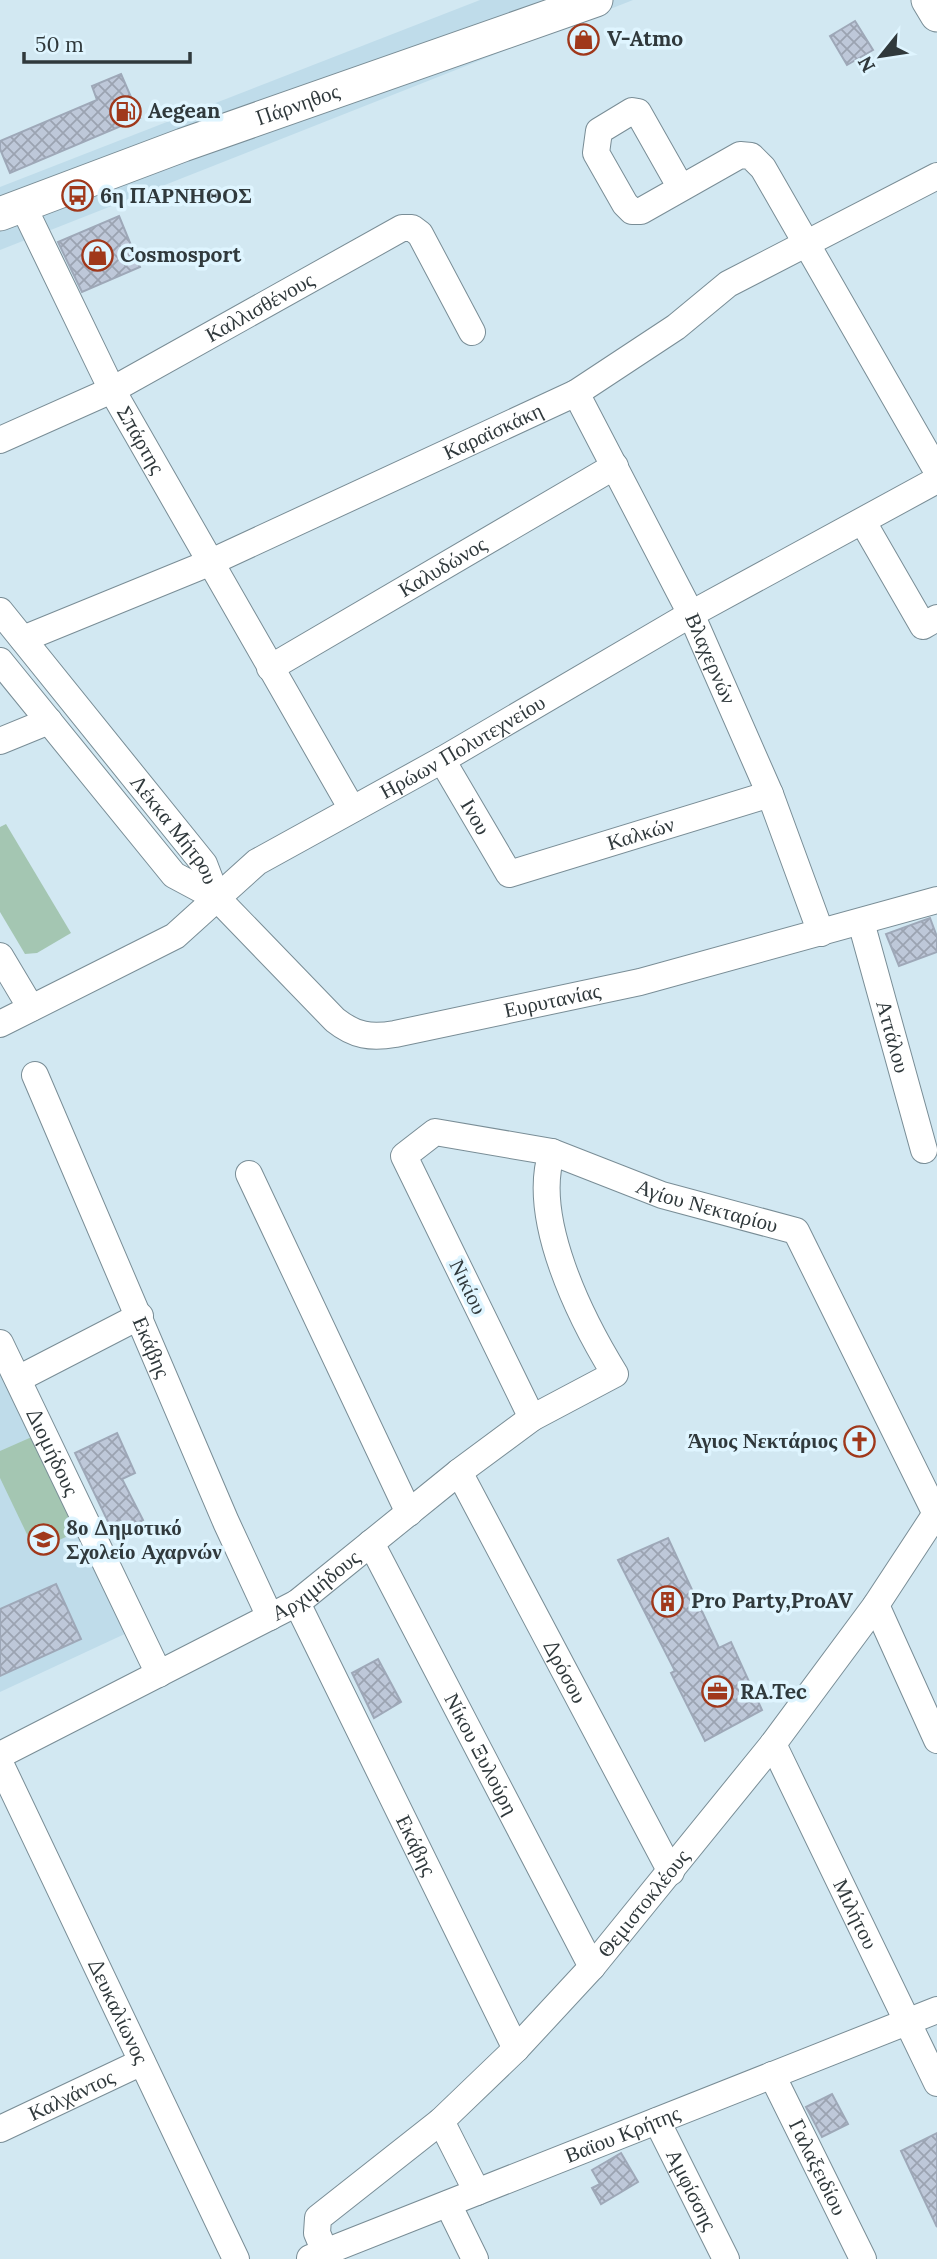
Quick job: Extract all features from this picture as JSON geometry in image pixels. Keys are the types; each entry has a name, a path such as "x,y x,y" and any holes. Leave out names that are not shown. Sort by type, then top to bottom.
{"main road":[{"name":"Πάρνηθος","path":"11,210 196,141 596,0"},
{"path":"928,0 937,15"}],"street":[{"path":"681,188 740,155 751,156 763,167 937,471"},
{"name":"Καραϊσκάκη","path":"23,639 208,563 576,393 676,327 728,284 937,176"},
{"name":"Σπάρτης","path":"11,210 208,563 352,809"},
{"name":"Καλλισθένους","path":"0,440 112,390 402,228 412,228 420,234 472,332"},
{"name":"Βλαχερνών","path":"576,393 691,614 770,794 821,933"},
{"name":"Καλυδώνος","path":"270,668 615,466"},
{"name":"Ηρώων Πολυτεχνείου","path":"0,1024 175,936 257,862 442,760 691,614 937,480"},
{"path":"863,522 923,626 937,618"},
{"name":"Λέκκα Μήτρου","path":"1,615 204,864 217,898"},
{"name":"Λέκκα Μήτρου","path":"0,661 174,875 217,898"},
{"path":"0,741 49,721"},
{"name":"Ινου","path":"442,760 509,874"},
{"name":"Καλκών","path":"509,874 770,794"},
{"name":"Ευρυτανίας","path":"217,898 335,1020 344,1028 366,1037 395,1034 640,982 937,900"},
{"name":"Αττάλου","path":"861,922 924,1150"},
{"path":"0,956 31,1008"},
{"name":"Εκάβης","path":"35,1075 226,1522 270,1617"},
{"name":"Αγίου Νεκταρίου","path":"404,1156 435,1132 552,1152 662,1195 796,1231 936,1513"},
{"name":"Αρχιμήδους","path":"0,1755 297,1603 459,1472 532,1418 615,1374 583,1316 560,1259 548,1194 547,1165 552,1152"},
{"name":"Νικίου","path":"404,1156 532,1418"},
{"path":"249,1174 409,1513"},
{"path":"18,1379 140,1316"},
{"name":"Διομήδους","path":"0,1343 159,1674"},
{"name":"Δρόσου","path":"459,1472 671,1872"},
{"name":"Θεμιστοκλέους","path":"316,2256 318,2218 441,2121 516,2049 592,1967 773,1744 876,1605 936,1513"},
{"name":"Νίκου Ξυλούρη","path":"371,1543 592,1967"},
{"name":"Εκάβης","path":"297,1603 516,2049"},
{"path":"876,1605 937,1740"},
{"name":"Μιλήτου","path":"773,1744 937,2083"},
{"name":"Δευκαλίωνος","path":"0,1763 236,2259"},
{"name":"Βαϊου Κρήτης","path":"316,2256 937,2010"},
{"name":"Καλχάντος","path":"0,2129 142,2062"},
{"name":"Γαλαξειδίου","path":"772,2076 863,2259"},
{"path":"441,2121 477,2192"},
{"name":"Αμφίσσης","path":"657,2121 726,2259"},
{"path":"448,2204 475,2259"}],"shaded area":[{"path":"480,0 633,0 0,250 0,187"},
{"name":"8ο Δημοτικό Σχολείο Αχαρνών","path":"0,1358 129,1632 0,1692"}],"green space":[{"path":"6,824 71,933 37,953 25,954 0,912 0,827"},
{"path":"34,1436 79,1531 35,1551 0,1478 0,1451"}],"building":[{"path":"855,21 873,50 847,65 830,36"},
{"path":"121,74 140,118 10,173 0,149 0,141 97,100 92,86"},
{"name":"Cosmosport","path":"119,216 140,267 82,292 58,242"},
{"path":"930,918 937,937 937,952 899,966 886,934"},
{"path":"117,1433 135,1473 122,1479 143,1520 114,1534 75,1453"},
{"path":"668,1538 719,1648 731,1642 762,1710 705,1741 671,1673 675,1671 618,1560"},
{"path":"56,1584 81,1639 0,1676 0,1609"},
{"path":"378,1659 401,1702 374,1718 352,1673"},
{"path":"832,2094 848,2124 822,2137 806,2107"},
{"path":"937,2133 937,2227 901,2151"},
{"path":"621,2153 638,2182 601,2204 592,2188 600,2184 592,2170"}],"place":[{"name":"V-Atmo","path":"584,39"},
{"name":"Aegean","path":"125,111"},
{"name":"6η ΠΑΡΝΗΘΟΣ","path":"77,196"},
{"name":"Cosmosport","path":"97,255"},
{"name":"Άγιος Νεκτάριος","path":"860,1441"},
{"name":"8ο Δημοτικό Σχολείο Αχαρνών","path":"43,1540"},
{"name":"Pro Party,ProAV","path":"668,1601"},
{"name":"RA.Tec","path":"717,1692"}]}
